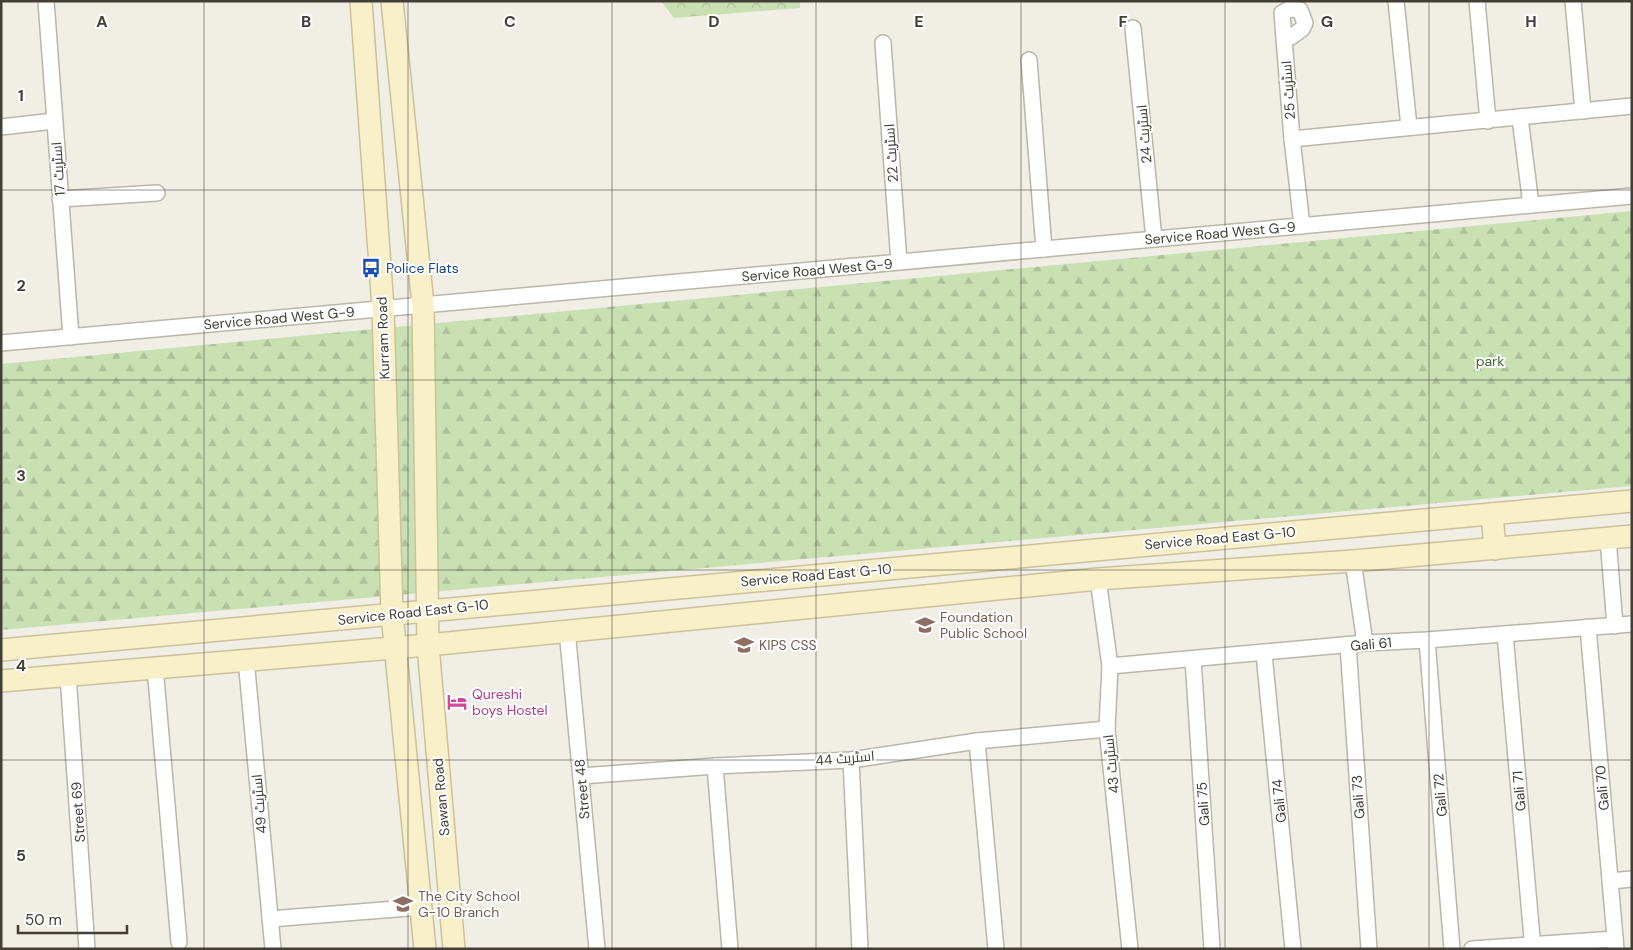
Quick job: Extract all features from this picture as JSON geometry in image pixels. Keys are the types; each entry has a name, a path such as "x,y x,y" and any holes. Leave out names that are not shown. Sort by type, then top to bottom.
{"main road":[{"name":"Kurram Road","path":"361,1 383,308 392,614 395,646"},
{"path":"392,1 423,306"},
{"name":"Sawan Road","path":"423,306 428,645 454,949"},
{"name":"Service Road East G-10","path":"1,650 1632,501"},
{"path":"1492,514 1495,549"},
{"path":"1,681 395,646 428,645 1098,579 1353,561 1632,536"},
{"path":"395,646 425,949"}],"street":[{"name":"اسٹریٹ 17","path":"46,1 71,336"},
{"path":"1396,1 1409,128"},
{"path":"1478,1 1488,121"},
{"path":"1573,1 1583,111"},
{"name":"اسٹریٹ 25","path":"1285,36 1291,36 1302,29 1305,23 1300,10 1290,9 1282,12 1292,139 1302,226"},
{"name":"اسٹریٹ 24","path":"1133,28 1154,239"},
{"name":"اسٹریٹ 22","path":"883,44 899,262"},
{"path":"1028,60 1044,249"},
{"path":"1292,139 1632,106"},
{"path":"1520,118 1531,205"},
{"path":"1,127 54,122"},
{"path":"60,199 157,193"},
{"name":"Service Road West G-9","path":"1,343 1632,196"},
{"path":"1608,538 1615,626"},
{"path":"1353,561 1365,643"},
{"name":"اسٹریٹ 43","path":"1098,579 1110,666 1107,729 1130,949"},
{"name":"Gali 61","path":"1110,666 1264,654 1365,643 1632,624"},
{"name":"Gali 70","path":"1588,628 1616,944"},
{"name":"Street 48","path":"567,630 597,949"},
{"name":"Gali 71","path":"1505,634 1533,946"},
{"name":"Gali 72","path":"1427,640 1452,949"},
{"name":"Gali 73","path":"1348,646 1369,949"},
{"name":"Gali 74","path":"1264,654 1293,949"},
{"name":"اسٹریٹ 49","path":"246,659 273,949"},
{"name":"Gali 75","path":"1193,659 1212,949"},
{"path":"155,667 179,942"},
{"name":"Street 69","path":"68,675 87,949"},
{"name":"اسٹریٹ 44","path":"581,776 715,766 851,760 977,741 1107,729"},
{"path":"977,741 996,949"},
{"path":"851,760 860,949"},
{"path":"715,766 730,949"},
{"path":"1610,881 1632,879"},
{"path":"270,919 421,907"},
{"path":"1472,949 1616,944"}],"green space":[{"path":"661,1 800,1 800,8 674,18"},
{"name":"park","path":"1632,211 1632,486 1,630 1,364"}],"place":[{"name":"Police Flats","path":"371,268"},
{"name":"Foundation Public School","path":"925,625"},
{"name":"KIPS CSS","path":"744,645"},
{"name":"Qureshi boys Hostel","path":"457,702"},
{"name":"The City School G-10 Branch","path":"403,904"}]}
